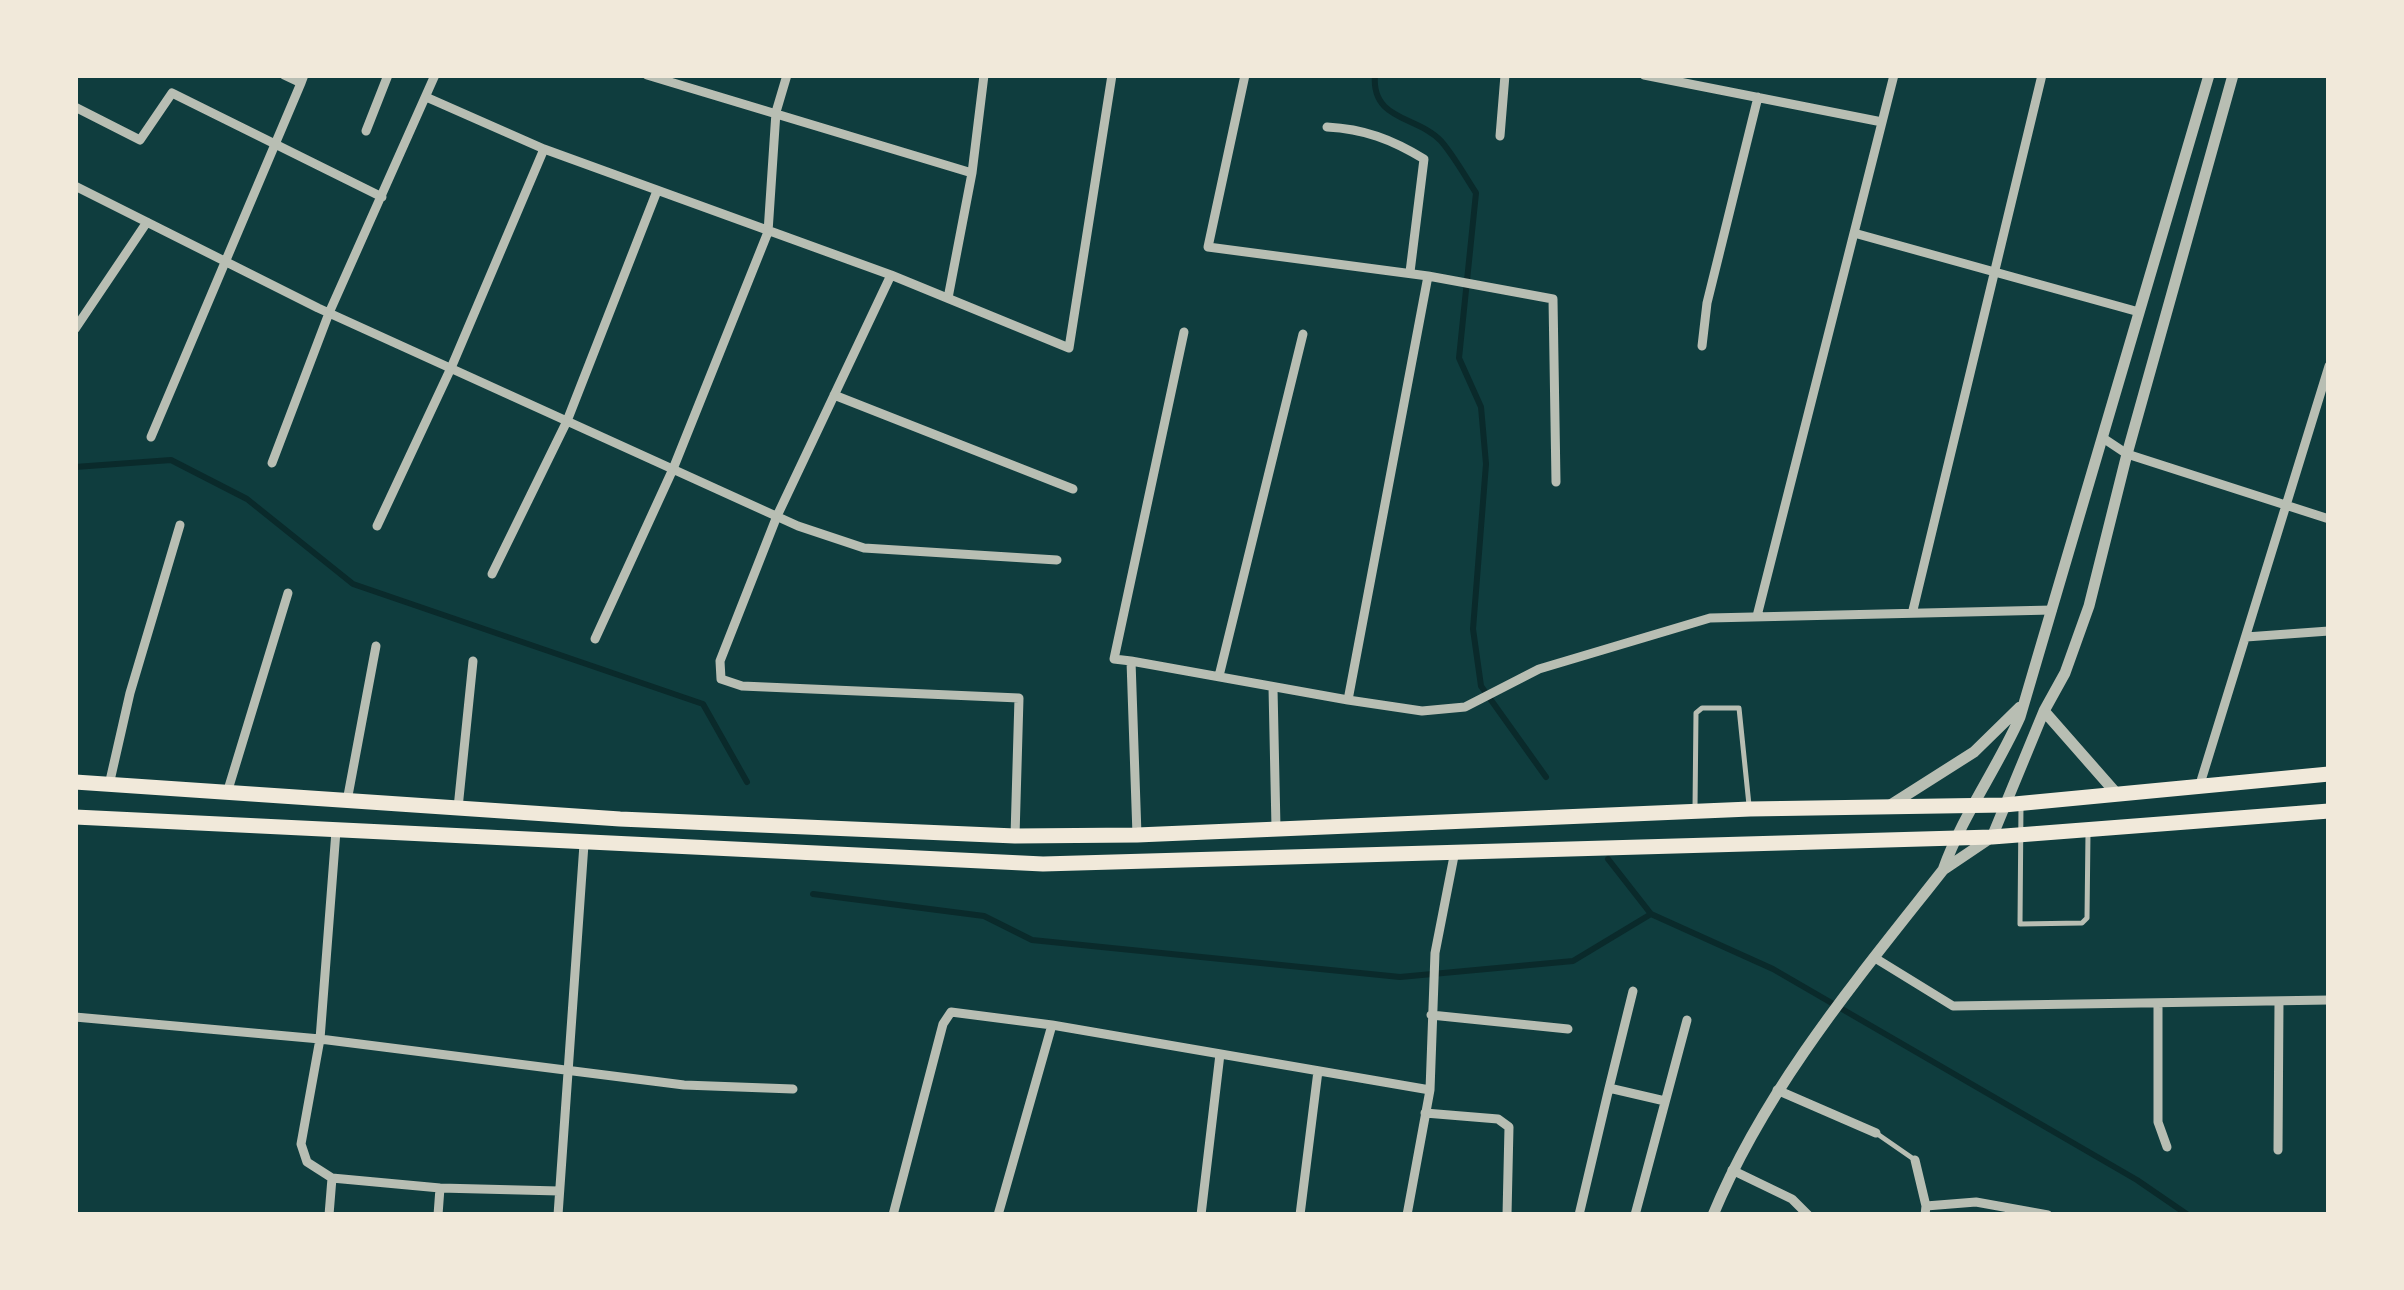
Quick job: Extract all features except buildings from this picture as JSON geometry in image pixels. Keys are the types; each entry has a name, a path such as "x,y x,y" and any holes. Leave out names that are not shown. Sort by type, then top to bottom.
{"highway":[{"path":"75,782 544,814 1015,836 1137,835 1750,808 2004,805 2329,774"},
{"path":"75,817 1043,864 1992,837 2329,812"},
{"path":"542,842 544,814"}],"street":[{"path":"150,437 228,262 302,79 284,75"},
{"path":"366,132 388,75"},
{"path":"272,463 329,313 435,75"},
{"path":"647,75 972,174"},
{"path":"595,639 674,469 768,232 776,112 787,75"},
{"path":"948,298 972,174 984,75"},
{"path":"426,98 544,148 891,275 1069,348 1112,75"},
{"path":"1244,75 1208,246 1410,272 1553,299 1556,482"},
{"path":"1500,136 1505,75"},
{"path":"1644,75 1882,122"},
{"path":"1757,616 1894,75"},
{"path":"1913,610 2042,75"},
{"path":"1713,1215 1732,1170 1777,1090 1942,870 1954,838 1976,805 2024,704 2208,75"},
{"path":"1942,870 1992,837 2044,711 2065,673 2089,606 2126,454 2232,75"},
{"path":"75,107 140,140 172,93 382,197"},
{"path":"1702,346 1707,303 1758,98"},
{"path":"1327,128 1359,129 1395,141 1424,159 1410,272"},
{"path":"377,526 451,368 544,148"},
{"path":"75,186 329,313 777,516 864,548 1057,560"},
{"path":"492,574 567,421 657,191"},
{"path":"75,329 147,222"},
{"path":"1854,233 2139,312"},
{"path":"891,275 777,516 720,661 722,680 742,686 1018,698 1015,836"},
{"path":"1348,700 1428,276"},
{"path":"1184,332 1114,659 1429,712 1466,708 1539,669 1710,618 1913,610 2052,610"},
{"path":"1219,676 1303,334"},
{"path":"2200,784 2326,386 2329,366"},
{"path":"834,395 1072,489"},
{"path":"2103,438 2126,454 2329,519"},
{"path":"110,785 130,694 180,525"},
{"path":"227,792 288,593"},
{"path":"2246,636 2329,630"},
{"path":"348,801 376,646"},
{"path":"458,808 474,661"},
{"path":"1131,661 1137,835"},
{"path":"1273,688 1276,828"},
{"path":"1889,806 1974,752 2024,704"},
{"path":"2044,711 2116,793"},
{"path":"336,831 320,1040 301,1144 306,1162 332,1178 440,1188 559,1191"},
{"path":"558,1215 584,844"},
{"path":"1407,1215 1430,1090 1435,953 1455,852"},
{"path":"1876,958 1953,1006 2329,1000"},
{"path":"1579,1215 1633,992"},
{"path":"2278,1150 2280,1000"},
{"path":"2158,1003 2158,1122 2166,1147"},
{"path":"1430,1010 1568,1029"},
{"path":"893,1215 942,1024 951,1012 1052,1025 1430,1090"},
{"path":"75,1017 320,1040 684,1086 793,1089"},
{"path":"1635,1215 1687,1020"},
{"path":"998,1215 1052,1025"},
{"path":"1202,1215 1220,1054"},
{"path":"1300,1215 1318,1071"},
{"path":"1609,1088 1665,1101"},
{"path":"1777,1090 1876,1134"},
{"path":"1426,1113 1498,1119 1510,1127 1507,1215"},
{"path":"1915,1160 1926,1210 1976,1202 2048,1215"},
{"path":"1732,1170 1792,1199 1808,1215"},
{"path":"329,1215 332,1178"},
{"path":"438,1215 440,1188"}],"lane":[{"path":"1695,811 1696,713 1702,708 1736,706 1741,711 1750,808"},
{"path":"2022,803 2020,924 2082,923 2089,912 2088,830"},
{"path":"1876,1134 1915,1160"}],"waterway":[{"path":"1375,75 1380,101 1388,110 1441,141 1476,193 1459,358 1481,407 1486,464 1473,629 1481,686 1546,777"},
{"path":"75,467 171,460 247,499 353,584 703,704 747,782"},
{"path":"1608,859 1651,914"},
{"path":"813,894 984,916 1032,940 1400,977 1573,961 1651,914 1773,969 2137,1180 2188,1215"}]}
